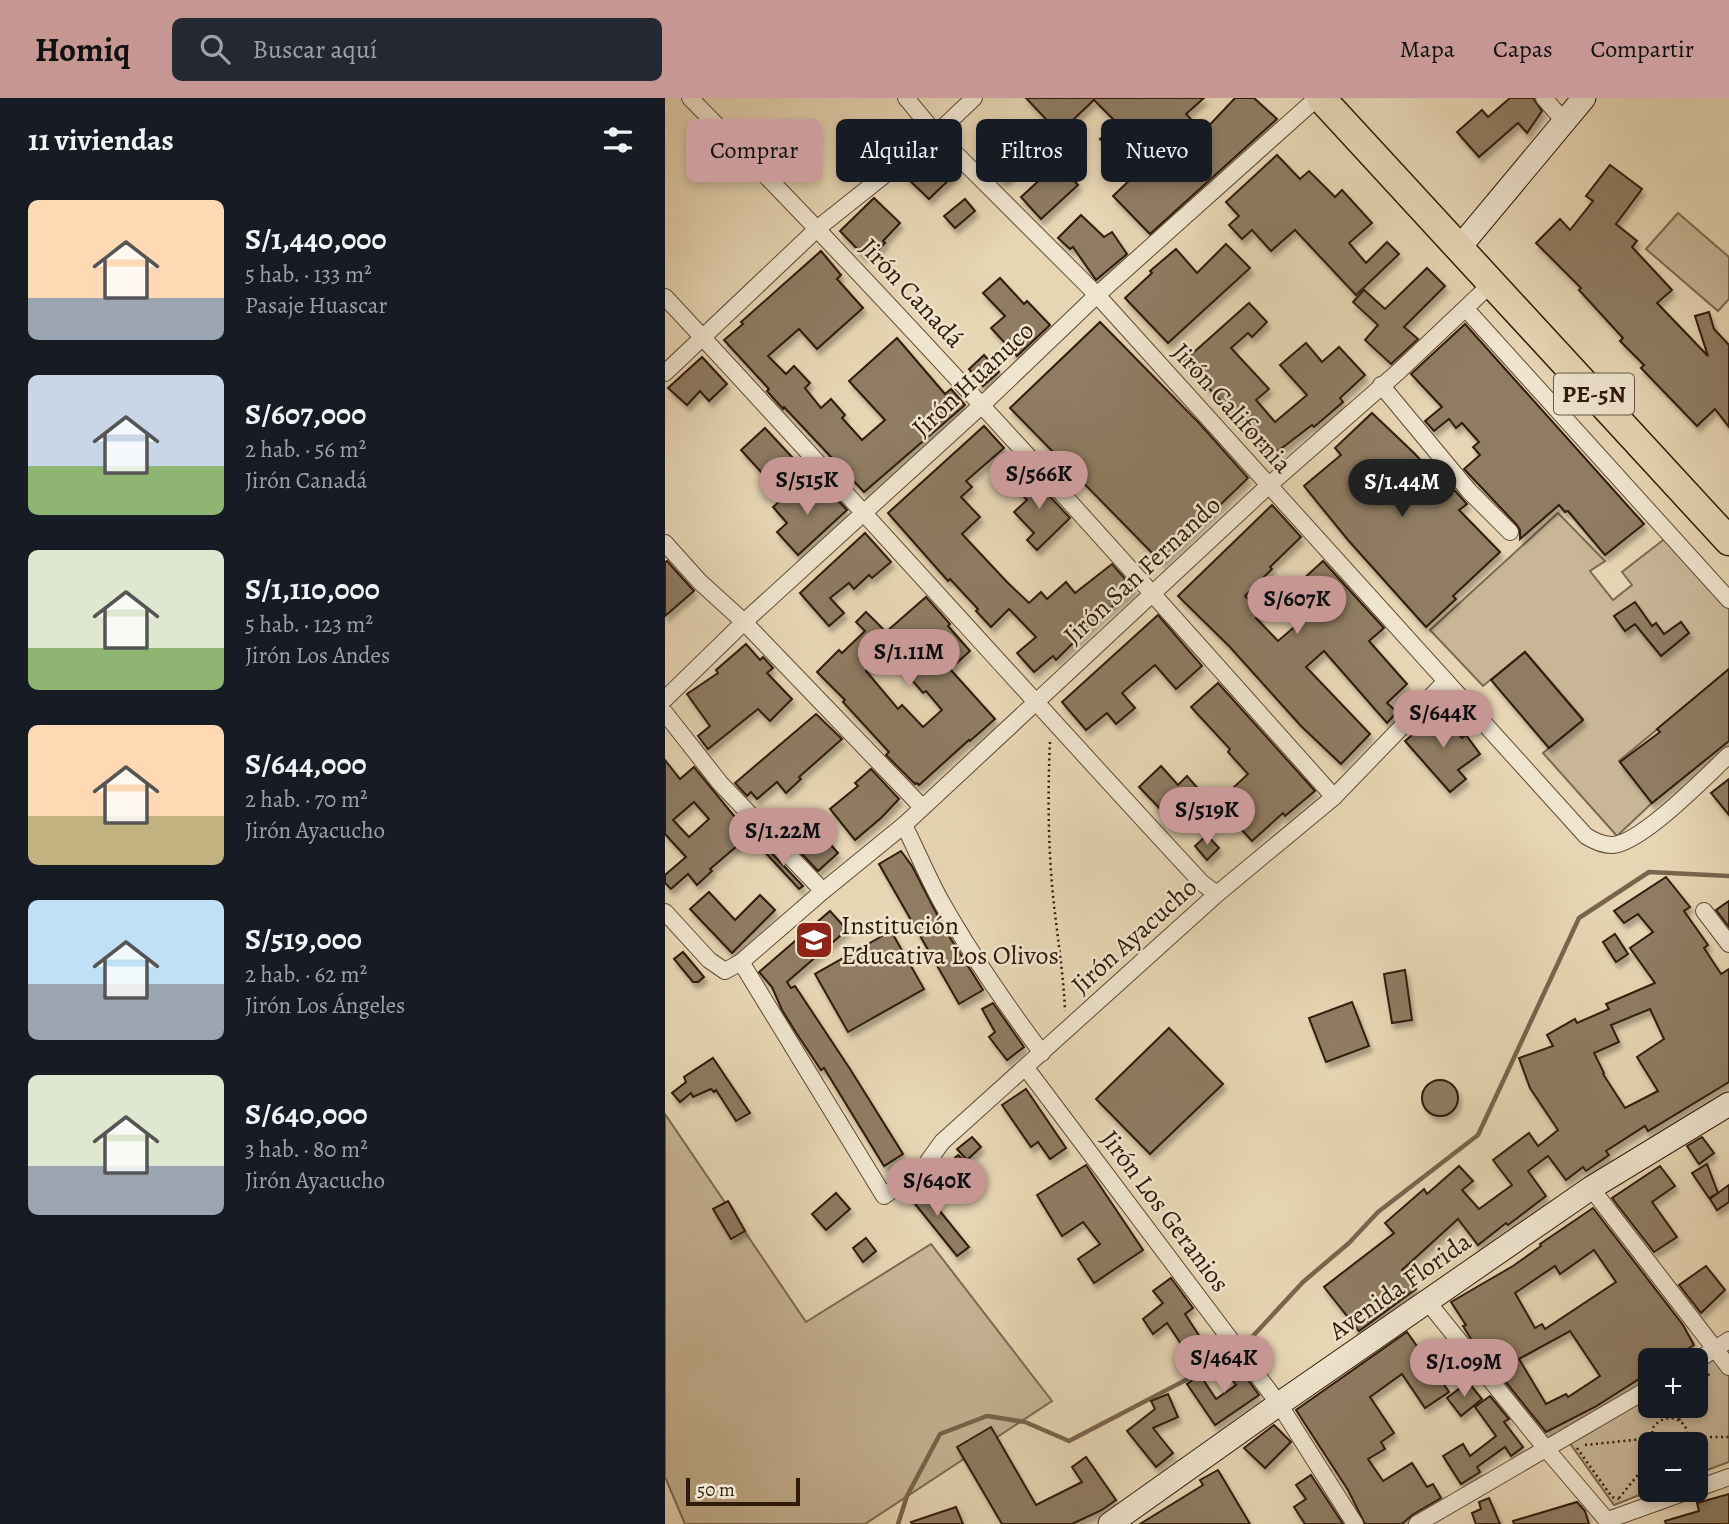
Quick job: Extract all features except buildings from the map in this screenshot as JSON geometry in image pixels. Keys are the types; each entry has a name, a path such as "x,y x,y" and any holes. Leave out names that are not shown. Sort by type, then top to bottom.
{"highway":[{"name":"PE-5N","path":"1319,98 1729,541"}],"street":[{"name":"Jirón Canadá","path":"690,98 818,228 982,405 1334,797"},
{"name":"Jirón California","path":"906,98 924,119"},
{"path":"952,119 974,98"},
{"name":"Jirón Huanuco","path":"665,699 744,622 982,405 1097,295 1319,98"},
{"path":"1544,98 1565,121"},
{"path":"1459,248 1584,98"},
{"name":"Jirón California","path":"962,160 1097,295 1586,836 1612,845 1632,839 1656,821 1729,755"},
{"path":"665,373 818,228 876,182"},
{"name":"Jirón San Fernando","path":"665,912 709,960 725,971 741,962 904,825 1268,486 1492,283"},
{"path":"665,298 1202,883 1217,894"},
{"path":"1466,309 1729,600"},
{"path":"1381,385 1469,491 1510,532"},
{"path":"665,543 700,582 744,622 922,807"},
{"name":"Jirón Ayacucho","path":"741,962 884,1196 924,1167 942,1142 1217,894 1334,797 1446,681"},
{"path":"665,713 720,783 823,891"},
{"path":"904,825 941,902 1003,1001 1042,1053"},
{"path":"1704,911 1729,944"},
{"name":"Jirón Los Geranios","path":"1026,1068 1279,1404 1355,1524"},
{"name":"Avenida Florida","path":"1110,1524 1591,1188 1729,1104"},
{"path":"1591,1188 1723,1354"},
{"path":"1427,1301 1609,1522 1661,1502"},
{"path":"1417,1524 1638,1395"},
{"path":"1708,1484 1729,1477"}],"path":[{"path":"1051,719 1048,802 1051,874 1063,978 1066,1032"},
{"path":"1708,1376 1723,1354"},
{"path":"1653,1432 1660,1419 1667,1417 1679,1420 1686,1426 1687,1432"},
{"path":"1708,1437 1729,1437"},
{"path":"1632,1494 1617,1499 1612,1497 1575,1446 1638,1439"},
{"path":"1617,1499 1638,1474"}],"shaded area":[{"path":"1678,213 1729,257 1729,299 1718,311 1646,249"},
{"path":"1558,513 1605,561 1590,571 1613,600 1632,585 1622,572 1667,537 1729,609 1729,670 1619,761 1652,803 1617,836 1543,753 1583,719 1525,652 1483,686 1430,630"},
{"path":"665,1114 806,1322 931,1244 1052,1401 865,1524 685,1524 665,1477"},
{"path":"1720,1356 1729,1368 1729,1462 1708,1470 1708,1432 1638,1432 1638,1496 1614,1505 1569,1442 1638,1403 1638,1418 1708,1418 1708,1362"}],"waterway":[{"path":"898,1524 907,1496 940,1434 987,1416 1025,1422 1069,1441 1228,1358 1253,1336 1303,1282 1349,1243 1378,1212 1478,1135 1579,918 1649,872 1729,876"}],"place":[{"name":"Institución Educativa Los Olivos","path":"814,940"}]}
